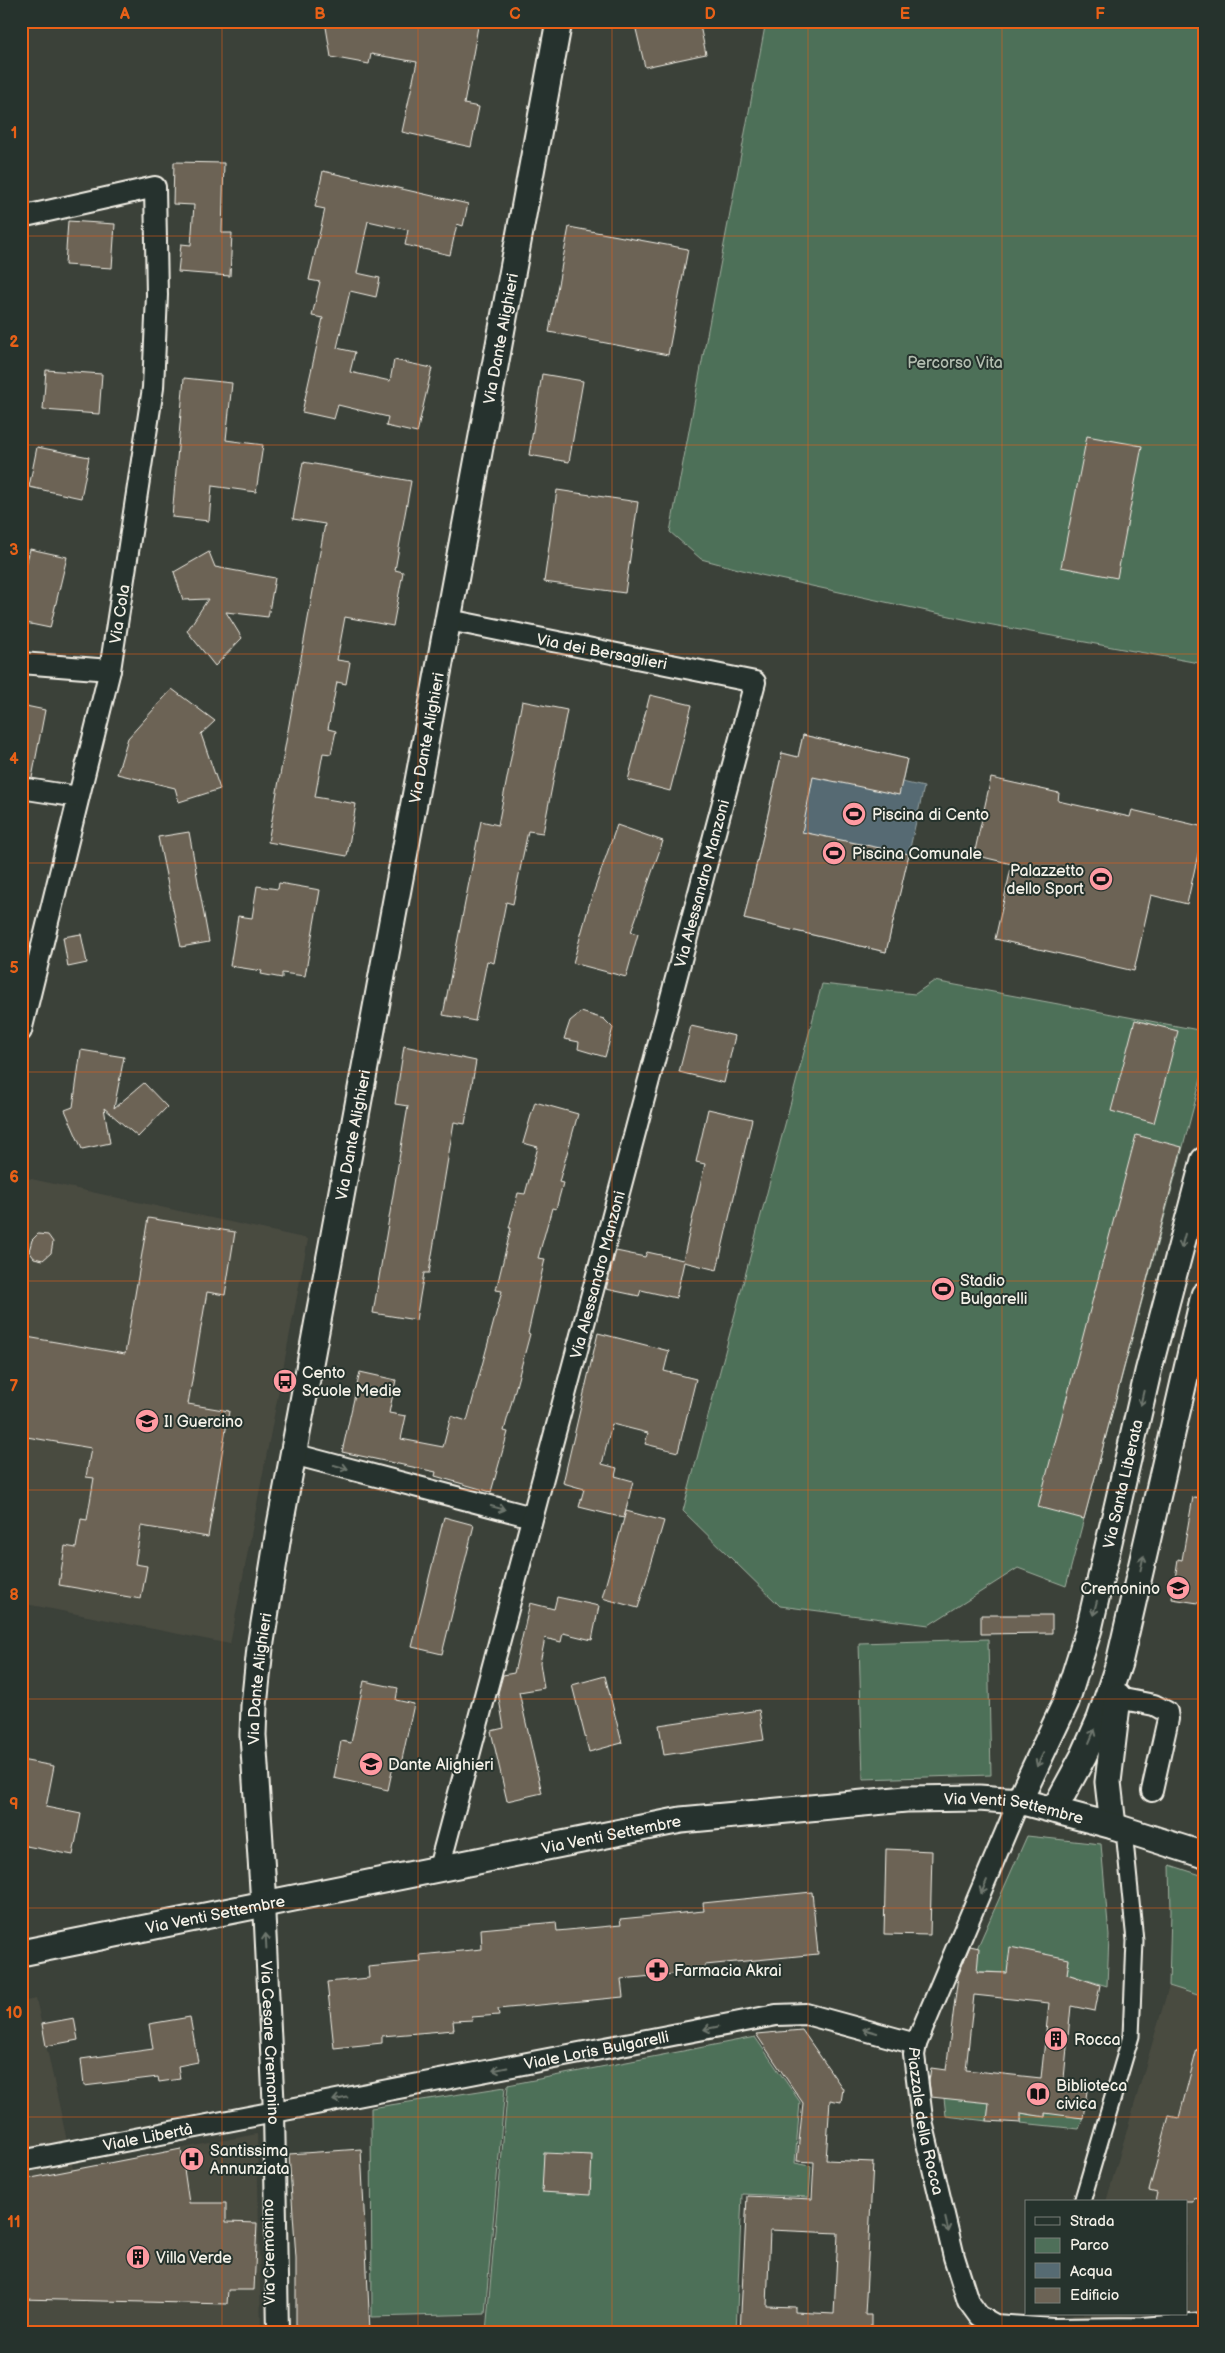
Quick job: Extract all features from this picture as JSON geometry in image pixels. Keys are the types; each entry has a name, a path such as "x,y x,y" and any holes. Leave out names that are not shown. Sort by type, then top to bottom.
{"street":[{"name":"Via Dante Alighieri","path":"264,1904 253,1735 254,1706 265,1613 559,21"},
{"name":"Via Cola","path":"21,217 155,187 157,295 152,388 110,670 21,1032"},
{"name":"Via dei Bersaglieri","path":"449,620 755,682"},
{"path":"21,663 110,670"},
{"name":"Via Alessandro Manzoni","path":"439,1868 755,682"},
{"path":"21,788 78,797"},
{"name":"Via Santa Liberata","path":"1019,1800 1066,1702 1089,1629 1148,1372 1204,1160"},
{"path":"1054,1810 1084,1755 1100,1719 1119,1663 1198,1346 1204,1295"},
{"path":"294,1454 532,1517"},
{"path":"1083,2200 1132,2036 1135,1941 1118,1828 1108,1782 1128,1624"},
{"path":"1118,1698 1154,1705 1167,1712 1168,1720 1152,1791"},
{"name":"Via Venti Settembre","path":"21,1953 681,1820 906,1799 979,1798 1019,1800 1204,1855"},
{"name":"Piazzale della Rocca","path":"995,2329 979,2316 968,2302 954,2256 923,2126 915,2068 916,2044 1019,1800"},
{"name":"Via Cesare Cremonino","path":"264,1904 278,2332"},
{"name":"Viale Loris Bulgarelli","path":"270,2112 792,2013 825,2019 916,2044"},
{"name":"Viale Libertà","path":"21,2161 270,2112"},
{"name":"Via Cremonino","path":"268,2332 270,2112"},
{"path":"995,2329 1045,2321 1142,2328 1204,2323"}],"shaded area":[{"name":"Il Guercino","path":"22,1177 308,1239 230,1644 21,1603"},
{"path":"1169,1986 1204,1997 1204,2310 1188,2312 1188,2200 1107,2200"},
{"name":"Santissima Annunziata","path":"36,1999 73,2169 257,2134 261,2332 21,2332 21,2002"},
{"path":"1072,2316 1122,2316 1071,2320"}],"green space":[{"name":"Percorso Vita","path":"766,21 1204,21 1204,664 982,623 761,575 701,559 670,532"},
{"name":"Stadio Bulgarelli","path":"934,981 1204,1031 1204,1068 1066,1586 1018,1568 929,1625 780,1606 683,1511 822,984 915,994"},
{"path":"988,1639 991,1775 863,1779 859,1643"},
{"path":"1027,1836 1101,1844 1109,1936 1107,1986 1067,1974 1069,1960 1007,1973 967,1971"},
{"path":"1170,1865 1204,1876 1204,1997 1169,1986"},
{"path":"755,2037 800,2102 795,2163 811,2166 809,2197 742,2194 736,2332 486,2332 508,2085"},
{"path":"505,2087 485,2314 372,2317 371,2108"},
{"path":"991,2092 987,2121 946,2116 944,2098"},
{"path":"1046,2100 1056,2114 1083,2118 1079,2129 1021,2123 1021,2113 1045,2117"}],"water":[{"name":"Piscina Comunale","path":"803,735 907,759 902,782 924,787 886,952 744,919 782,753 798,757"}],"building":[{"path":"325,21 479,21 464,104 479,107 471,147 402,132 417,62 371,54 369,64 331,57"},
{"path":"634,21 699,21 706,54 645,67"},
{"path":"174,162 224,163 222,233 232,233 230,276 178,272 181,244 191,245 194,205 173,204"},
{"path":"323,171 468,204 463,226 457,224 450,255 405,245 408,230 368,221 357,273 380,278 376,297 350,291 337,348 355,352 350,372 390,381 394,360 432,368 417,433 386,426 388,417 338,405 334,419 302,412 323,318 312,316 320,282 309,280 325,209 315,207"},
{"path":"68,221 115,224 112,268 65,265"},
{"path":"569,227 688,249 668,355 549,332"},
{"path":"46,370 102,374 99,414 43,410"},
{"path":"542,374 583,381 569,462 529,455"},
{"path":"184,378 232,383 226,440 263,445 256,492 212,486 209,521 172,517"},
{"path":"1087,436 1142,446 1117,578 1061,567"},
{"path":"37,447 89,457 81,498 29,487"},
{"path":"303,462 411,481 395,570 403,572 393,626 345,617 337,660 350,662 346,684 337,682 328,729 336,731 331,754 323,753 315,797 356,804 347,856 268,842 325,524 293,519"},
{"path":"557,490 638,502 625,593 544,582"},
{"path":"30,549 67,557 50,628 21,622 21,586"},
{"path":"209,552 215,567 275,578 268,617 226,612 242,638 215,666 187,631 208,599 183,600 174,572"},
{"path":"172,689 215,721 201,734 220,789 179,802 175,788 117,774 128,738"},
{"path":"650,695 692,705 670,791 628,780"},
{"path":"522,701 567,710 543,833 528,831 513,904 506,902 494,963 487,961 475,1021 443,1015 481,821 498,825"},
{"path":"21,705 45,710 32,778 21,776"},
{"name":"Piscina Comunale","path":"803,735 907,759 899,795 813,777 802,832 909,854 886,952 744,919 782,753 798,757"},
{"name":"Palazzetto dello Sport","path":"991,778 1059,793 1058,801 1130,817 1132,810 1204,827 1187,904 1151,895 1134,971 995,939 1012,864 974,855"},
{"path":"617,825 663,841 631,932 638,934 626,977 573,963 590,902"},
{"path":"189,832 209,942 181,947 158,837"},
{"path":"279,883 320,890 305,976 282,973 282,978 261,974 262,971 230,966 238,916 252,918 257,886 278,889"},
{"path":"81,934 87,963 68,967 63,937"},
{"path":"581,1012 604,1019 613,1028 605,1057 578,1049 579,1042 564,1039 570,1021"},
{"path":"1135,1020 1178,1031 1154,1123 1111,1111"},
{"path":"691,1026 735,1036 724,1083 679,1072"},
{"path":"404,1046 476,1061 465,1124 454,1122 429,1273 424,1273 416,1320 373,1313 408,1106 395,1104"},
{"path":"81,1050 124,1057 114,1108 144,1083 167,1107 138,1137 104,1108 110,1143 82,1149 65,1110 73,1107"},
{"path":"535,1102 578,1114 559,1182 563,1183 556,1209 552,1208 538,1258 545,1259 528,1333 530,1334 504,1431 508,1432 491,1492 435,1476 436,1472 342,1452 360,1372 396,1380 389,1413 406,1416 401,1439 443,1447 451,1416 467,1421 502,1291 496,1290 518,1193 525,1194 538,1147 523,1143"},
{"path":"708,1109 752,1119 717,1270 684,1262 676,1298 641,1290 639,1296 606,1289 616,1251 645,1257 647,1252 683,1260 705,1164 696,1162"},
{"path":"1136,1135 1182,1147 1084,1519 1038,1507"},
{"path":"148,1218 235,1232 225,1295 207,1292 188,1404 229,1411 208,1537 141,1526 135,1564 147,1566 141,1599 59,1585 65,1546 76,1548 81,1519 87,1520 94,1478 86,1477 91,1448 21,1436 21,1336 125,1354"},
{"path":"38,1234 48,1235 53,1242 51,1253 43,1260 34,1258 29,1251 32,1240"},
{"path":"598,1333 669,1351 664,1371 696,1379 678,1452 645,1444 648,1433 612,1424 602,1464 617,1468 615,1476 633,1481 624,1518 579,1507 584,1489 563,1483"},
{"path":"1193,1497 1204,1498 1204,1604 1172,1599 1178,1559 1182,1560"},
{"path":"626,1511 664,1521 638,1608 602,1598"},
{"path":"444,1517 474,1525 442,1654 412,1647"},
{"path":"557,1597 599,1606 592,1640 563,1633 561,1642 545,1638 540,1663 544,1688 519,1692 542,1793 507,1801 491,1731 504,1728 498,1693 503,1675 514,1673 530,1603 554,1609"},
{"path":"981,1615 1052,1615 1052,1633 981,1634"},
{"path":"605,1676 622,1743 589,1752 572,1685"},
{"path":"364,1681 398,1688 396,1700 414,1704 401,1764 394,1762 388,1790 334,1778 341,1741 351,1743"},
{"path":"759,1710 764,1740 664,1755 659,1725"},
{"path":"21,1760 54,1766 46,1807 81,1814 73,1855 21,1845"},
{"path":"886,1849 932,1851 930,1935 884,1934"},
{"path":"812,1892 818,1954 705,1965 705,1971 621,1979 623,1997 498,2009 499,2015 472,2017 473,2020 453,2021 454,2030 382,2036 382,2043 334,2048 327,1982 369,1978 368,1967 421,1962 420,1955 482,1949 481,1929 556,1922 557,1931 621,1925 620,1919 704,1911 703,1903"},
{"name":"Rocca","path":"970,1946 979,1948 977,1972 1007,1973 1010,1947 1069,1959 1067,1974 1100,1985 1095,2011 1071,2006 1063,2089 1087,2091 1083,2118 1045,2113 1045,2117 1021,2113 1021,2123 987,2121 989,2103 931,2097 929,2081 931,2068 946,2070 958,1976","holes":["974,1995 1049,2003 1041,2078 966,2070"]},
{"path":"190,2017 198,2062 178,2066 180,2079 159,2082 158,2077 84,2086 81,2059 153,2049 149,2024"},
{"path":"74,2018 78,2040 46,2046 42,2024"},
{"path":"802,2030 843,2089 841,2102 830,2100 826,2160 873,2162 865,2315 871,2315 871,2332 740,2332 747,2196 812,2199 814,2162 797,2161 803,2103 756,2034","holes":["770,2230 838,2233 834,2314 795,2312 795,2307 767,2306"]},
{"path":"1197,2049 1204,2050 1204,2200 1194,2198 1193,2202 1188,2202 1188,2200 1155,2200 1157,2193 1149,2191 1169,2116 1179,2118"},
{"name":"Villa Verde","path":"181,2149 189,2203 226,2203 226,2222 257,2223 254,2290 228,2290 227,2304 21,2299 21,2180"},
{"path":"361,2149 370,2331 296,2332 296,2258 289,2154"},
{"path":"544,2153 592,2155 590,2195 542,2192"}],"place":[{"name":"Piscina di Cento","path":"854,814"},
{"name":"Piscina Comunale","path":"834,853"},
{"name":"Palazzetto dello Sport","path":"1101,879"},
{"name":"Stadio Bulgarelli","path":"943,1289"},
{"name":"Cento Scuole Medie","path":"285,1381"},
{"name":"Il Guercino","path":"147,1421"},
{"name":"Cremonino","path":"1178,1588"},
{"name":"Dante Alighieri","path":"371,1764"},
{"name":"Farmacia Akrai","path":"657,1970"},
{"name":"Rocca","path":"1056,2039"},
{"name":"Biblioteca civica","path":"1038,2094"},
{"name":"Santissima Annunziata","path":"192,2159"},
{"name":"Villa Verde","path":"138,2257"}]}
